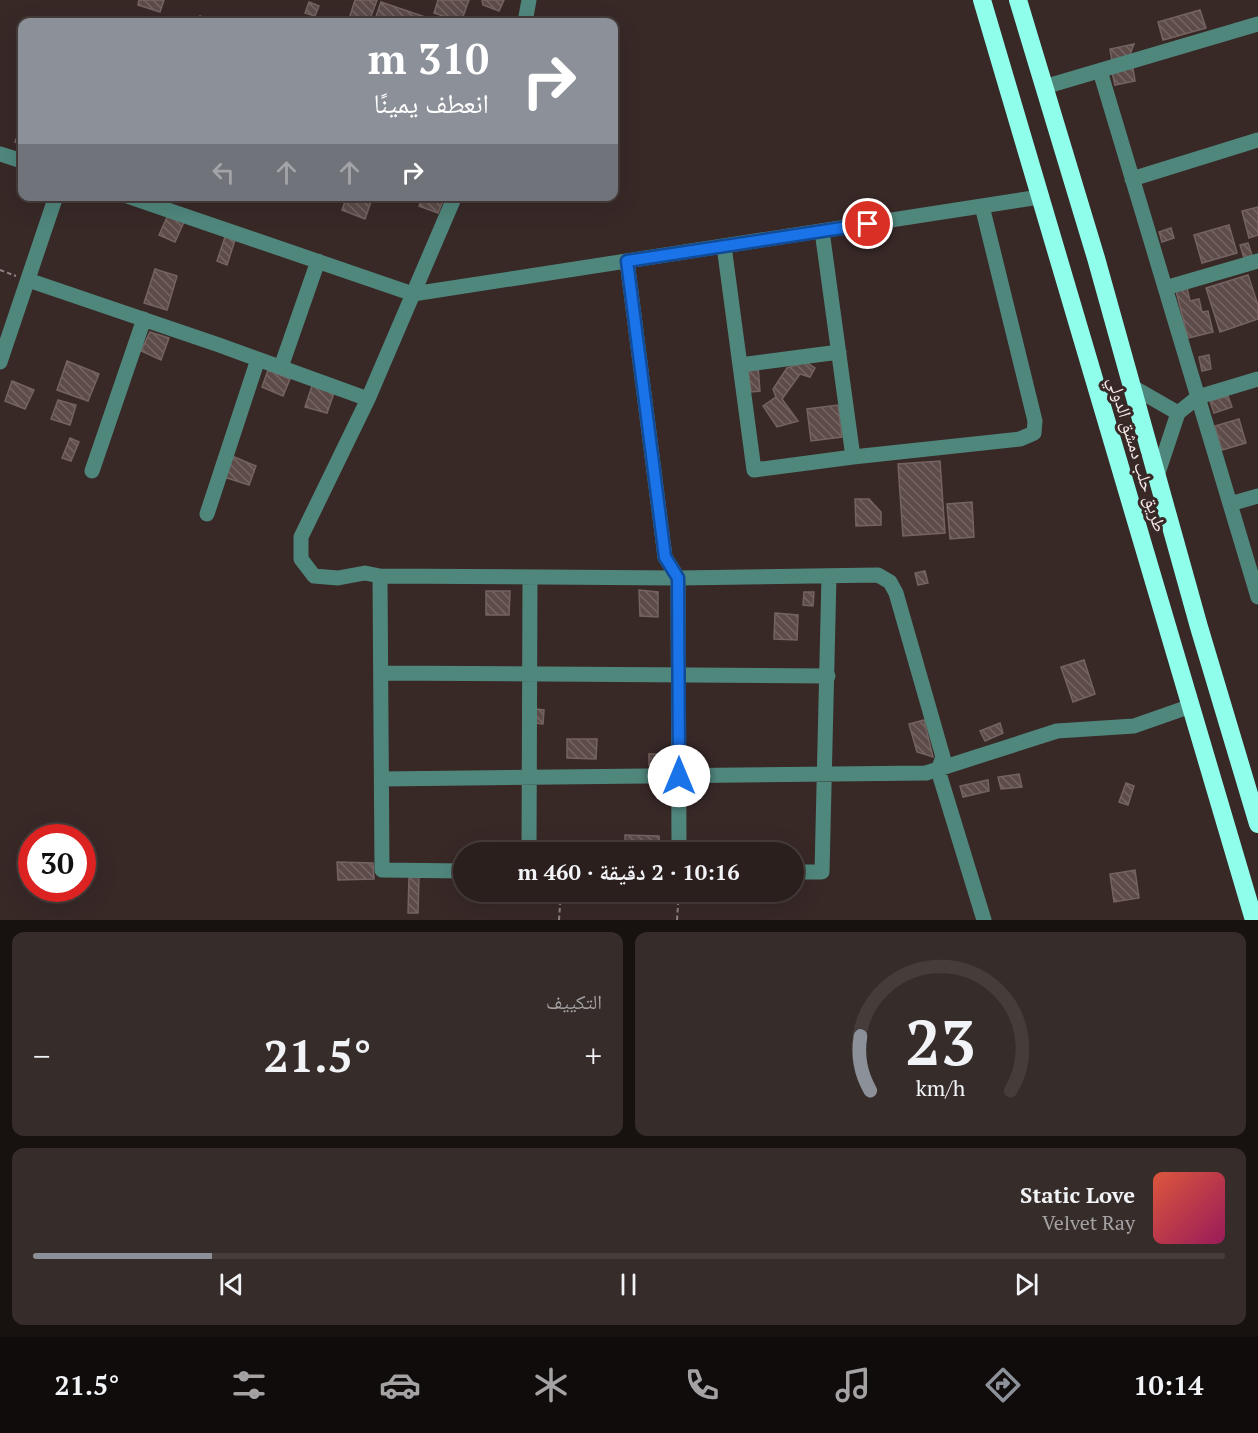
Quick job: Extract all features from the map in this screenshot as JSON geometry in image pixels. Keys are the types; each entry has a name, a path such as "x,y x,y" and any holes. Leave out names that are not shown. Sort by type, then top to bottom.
{"highway":[{"name":"طريق حلب دمشق الدولي","path":"982,0 1254,920"},
{"name":"طريق حلب دمشق الدولي","path":"1018,0 1096,258 1157,476 1251,776 1258,824"}],"street":[{"path":"526,18 530,0"},
{"path":"1044,87 1258,24"},
{"path":"1100,71 1258,597"},
{"path":"1132,179 1258,140"},
{"path":"0,154 18,160"},
{"path":"142,201 413,294 1040,197"},
{"path":"0,362 54,201"},
{"path":"453,201 368,399 301,537 301,559 314,576 338,578 365,573 380,576 678,578 878,575 890,582 896,593 943,756 938,770 984,920"},
{"path":"724,246 754,470 1020,439 1034,433 1035,421 982,206"},
{"path":"822,231 853,457"},
{"path":"281,368 318,261"},
{"path":"627,261 665,557 678,578 679,842"},
{"path":"1165,288 1258,261"},
{"path":"28,280 368,399"},
{"path":"92,471 144,319"},
{"path":"740,366 838,352"},
{"path":"207,514 258,359"},
{"path":"1157,476 1178,413 1198,397 1258,379"},
{"path":"1131,386 1178,413"},
{"path":"1230,504 1258,496"},
{"path":"380,576 382,870 453,871"},
{"path":"804,872 822,872 829,576"},
{"path":"529,842 530,577"},
{"path":"381,673 828,676"},
{"path":"381,779 926,773 1058,731 1134,726 1191,706"}],"path":[{"path":"0,270 28,280"},
{"path":"560,920 561,902"},
{"path":"677,920 678,902"}],"building":[{"path":"139,0 164,0 160,12 138,5"},
{"path":"355,0 377,0 370,18 349,18"},
{"path":"438,0 469,0 462,18 449,18 434,13"},
{"path":"482,0 504,0 499,11 483,5"},
{"path":"309,2 319,6 315,16 305,13"},
{"path":"381,2 428,18 375,18"},
{"path":"1200,10 1206,28 1163,40 1158,22"},
{"path":"1134,44 1129,57 1112,61 1110,49"},
{"path":"1133,68 1135,81 1115,85 1112,72"},
{"path":"345,201 371,201 365,219 342,210"},
{"path":"421,201 443,201 438,213 419,206"},
{"path":"1258,207 1258,235 1249,238 1242,211"},
{"path":"168,215 184,222 175,242 159,235"},
{"path":"1229,225 1237,253 1202,263 1194,235"},
{"path":"1171,228 1174,238 1162,242 1159,232"},
{"path":"225,237 235,240 227,265 217,261"},
{"path":"1248,243 1252,255 1244,258 1240,245"},
{"path":"155,269 177,276 167,310 144,303"},
{"path":"1248,275 1258,305 1258,319 1220,332 1206,288"},
{"path":"1187,288 1190,301 1199,299 1202,312 1208,311 1213,332 1188,338 1176,291"},
{"path":"150,332 169,338 161,360 141,351"},
{"path":"1209,355 1211,369 1202,371 1199,357"},
{"path":"67,361 99,374 88,401 57,390"},
{"path":"806,362 815,368 810,377 800,374 782,399 798,421 777,427 763,406 776,397 773,389 787,368"},
{"path":"758,366 760,391 751,392 748,367"},
{"path":"268,370 290,379 283,396 262,387"},
{"path":"12,381 34,390 25,409 5,401"},
{"path":"312,386 334,393 327,413 305,407"},
{"path":"1228,396 1232,407 1214,413 1210,401"},
{"path":"58,400 76,405 70,425 51,419"},
{"path":"838,405 842,437 811,441 807,409"},
{"path":"1239,419 1246,443 1222,450 1215,426"},
{"path":"70,438 79,442 71,461 62,458"},
{"path":"232,456 256,466 249,485 224,477"},
{"path":"940,461 945,533 903,536 898,464"},
{"path":"855,499 869,499 881,512 881,525 856,526"},
{"path":"972,502 974,537 950,539 947,504"},
{"path":"925,571 928,583 918,585 915,573"},
{"path":"639,590 658,592 658,617 640,616"},
{"path":"486,591 510,591 509,615 486,615"},
{"path":"804,592 814,592 813,606 803,605"},
{"path":"775,613 798,615 797,640 774,639"},
{"path":"1084,660 1095,694 1073,702 1061,667"},
{"path":"536,709 544,710 543,724 535,723"},
{"path":"924,720 933,757 917,752 909,724"},
{"path":"1000,723 1003,733 985,741 980,731"},
{"path":"567,739 597,739 596,759 567,758"},
{"path":"649,754 667,754 666,764 649,765"},
{"path":"1019,774 1022,787 1001,789 998,777"},
{"path":"988,780 989,791 963,797 960,786"},
{"path":"1126,783 1134,786 1128,805 1119,802"},
{"path":"625,835 659,836 659,842 625,842"},
{"path":"337,862 373,863 374,879 338,880"},
{"path":"1135,870 1139,898 1114,902 1110,874"},
{"path":"409,876 419,877 418,913 408,913"}],"route":[{"path":"679,776 678,578 665,557 627,261 868,224"}]}
